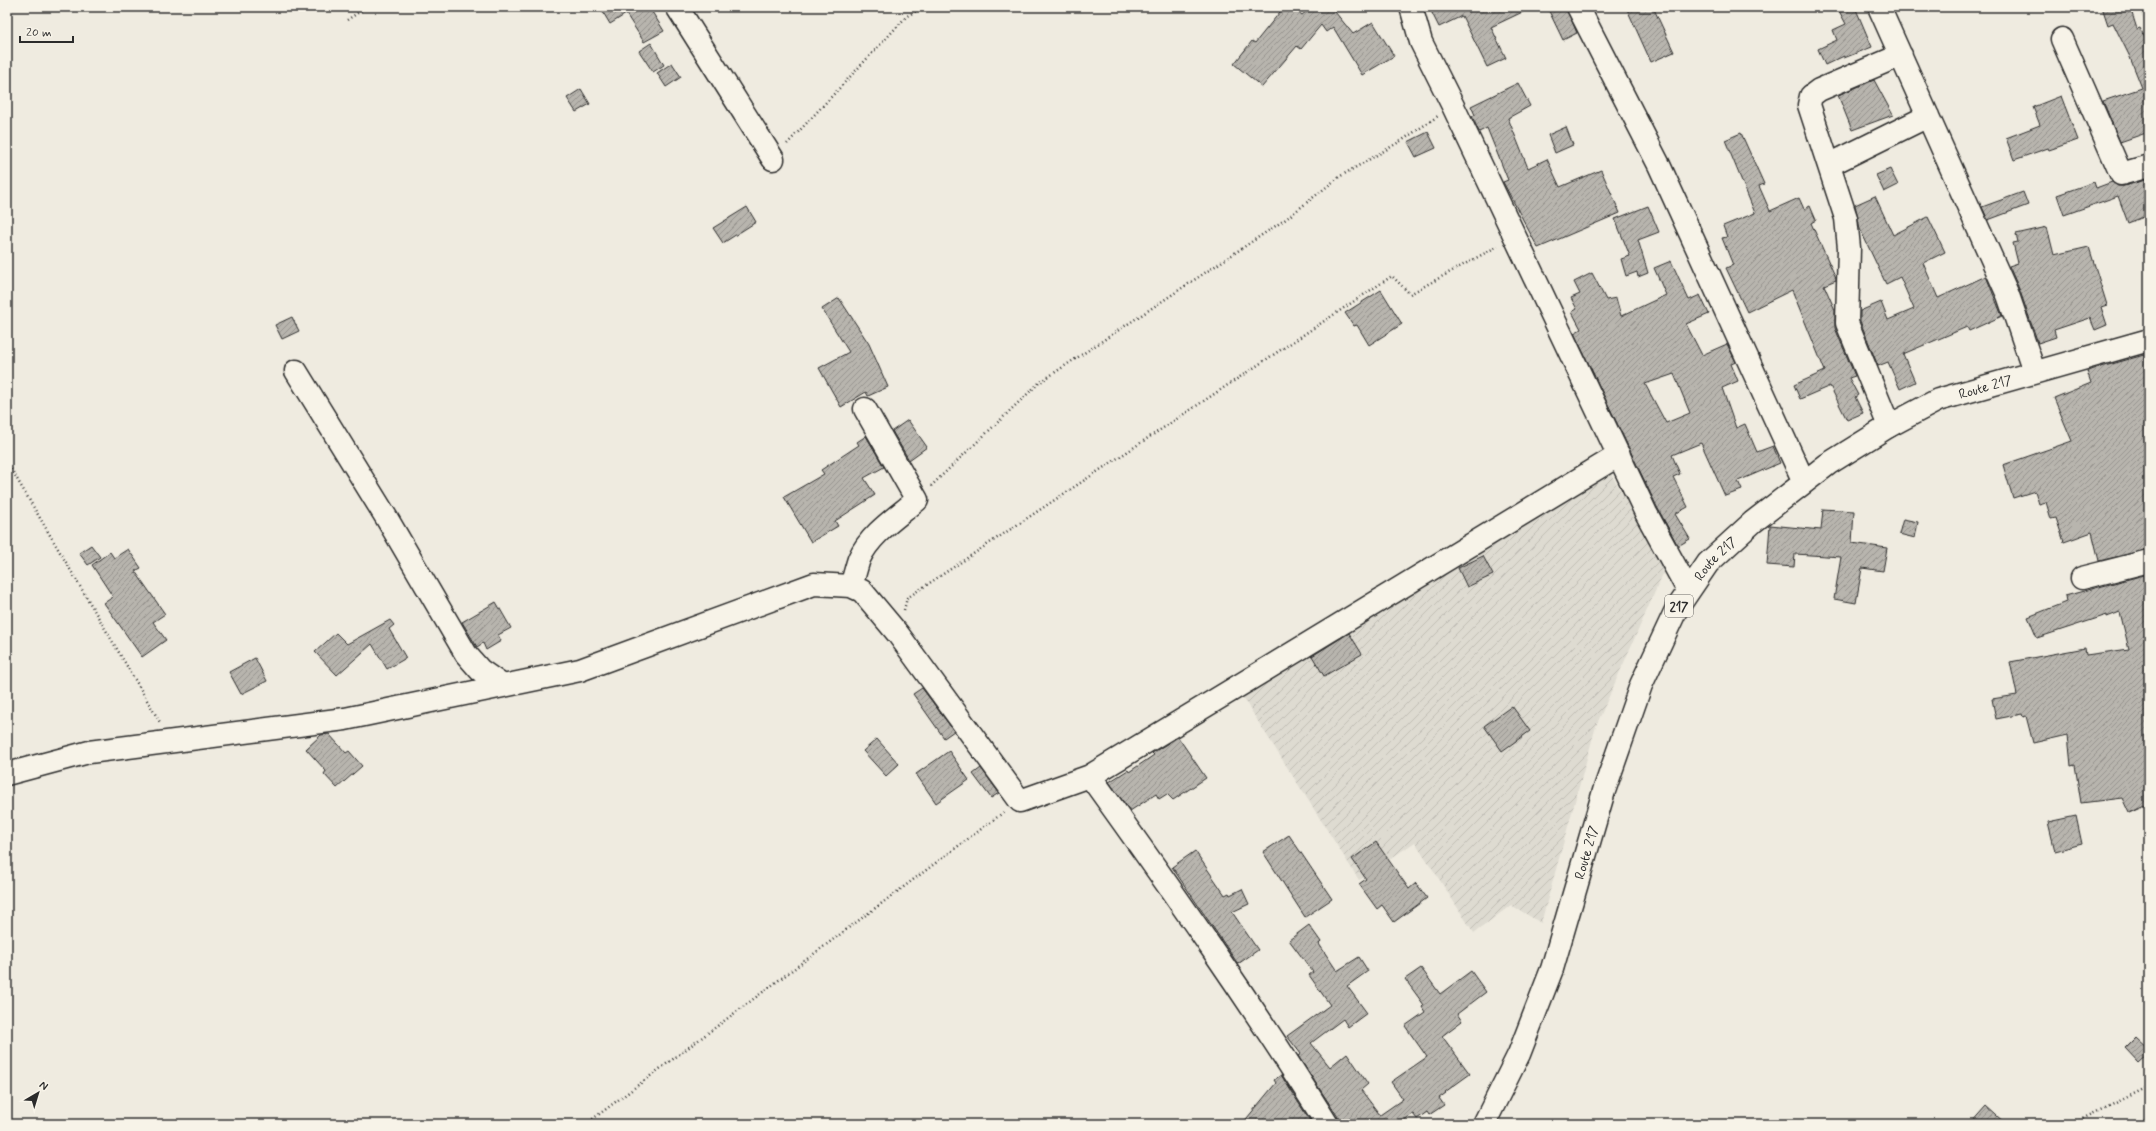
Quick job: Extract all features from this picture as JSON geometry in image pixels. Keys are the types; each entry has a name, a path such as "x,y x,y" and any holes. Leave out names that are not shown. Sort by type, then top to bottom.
{"street":[{"path":"677,7 773,159"},
{"path":"1411,7 1421,42 1453,106 1646,513 1688,590"},
{"path":"1578,7 1659,165 1804,482"},
{"path":"1879,7 2008,295 2034,371"},
{"path":"2062,39 2121,174 2149,166"},
{"path":"1889,426 1847,323 1849,248 1846,218 1809,105 1811,96 1819,90 1900,55"},
{"path":"1829,166 1928,116"},
{"name":"Route 217","path":"1484,1124 1519,1054 1552,969 1604,792 1641,685 1662,639 1688,590 1713,558 1752,522 1804,482 1889,426 1938,400 2034,371 2149,340"},
{"path":"296,371 386,517 466,654 480,670 503,686"},
{"path":"851,586 859,559 868,545 917,500 865,409"},
{"path":"7,774 89,752 345,720 580,670 814,584 851,586 862,590 898,634 1020,801 1090,776 1619,455"},
{"path":"2082,578 2149,561"},
{"path":"1090,776 1169,886 1294,1070 1327,1124"}],"path":[{"path":"347,20 367,7"},
{"path":"773,159 907,16 924,7"},
{"path":"917,500 1039,383 1286,219 1339,177 1401,141 1453,106"},
{"path":"898,634 907,598 1392,276 1410,294 1515,237"},
{"path":"7,462 171,741"},
{"path":"586,1124 1020,801"},
{"path":"2072,1124 2149,1086"}],"shaded area":[{"path":"2137,7 2149,7 2149,32"},
{"path":"1610,472 1665,569 1596,726 1541,923 1511,905 1474,933 1415,842 1359,880 1240,693"}],"building":[{"path":"600,7 649,7 664,31 644,42 626,14 610,24"},
{"path":"1284,7 1292,7 1302,15 1312,7 1331,7 1353,34 1373,22 1394,56 1362,75 1333,27 1326,32 1321,25 1301,49 1297,46 1262,87 1234,64 1252,41 1255,43"},
{"path":"1429,7 1533,7 1491,27 1506,58 1487,67 1462,16 1439,27"},
{"path":"1547,7 1566,7 1577,33 1563,40"},
{"path":"1626,7 1653,7 1674,52 1651,62"},
{"path":"1837,7 1855,7 1872,47 1844,58 1844,56 1825,65 1818,49 1837,40 1833,30 1846,24"},
{"path":"2102,7 2130,7 2137,29 2140,28 2149,46 2149,132 2120,142 2103,101 2142,88 2129,55 2113,23 2108,25"},
{"path":"651,43 664,65 653,72 639,51"},
{"path":"672,63 681,77 666,87 657,73"},
{"path":"1874,80 1893,115 1852,130 1838,95"},
{"path":"1518,83 1530,106 1508,118 1528,168 1547,159 1560,187 1601,170 1620,213 1538,248 1503,182 1508,180 1487,128 1479,132 1472,116 1475,115 1471,106"},
{"path":"581,89 590,104 576,112 567,98"},
{"path":"2061,96 2078,140 2049,150 2048,148 2014,160 2006,138 2040,125 2033,107"},
{"path":"1566,127 1573,145 1555,153 1548,135"},
{"path":"1428,132 1436,148 1416,157 1408,142"},
{"path":"1741,133 1764,184 1759,186 1770,211 1799,198 1804,209 1810,206 1816,220 1811,223 1836,278 1836,280 1824,285 1835,310 1835,328 1855,376 1849,378 1858,395 1855,397 1863,413 1847,420 1830,386 1800,399 1794,385 1825,371 1792,290 1747,312 1726,268 1733,265 1722,238 1727,237 1723,226 1755,213 1725,140"},
{"path":"1890,169 1898,185 1884,192 1876,175"},
{"path":"2149,179 2149,215 2128,223 2118,196 2064,215 2057,195 2094,182 2096,188 2112,182 2118,186 2124,186"},
{"path":"2023,192 2028,205 1988,220 1982,207"},
{"path":"1875,196 1893,235 1928,217 1945,252 1923,263 1938,298 1986,276 2002,316 1969,331 1967,327 1903,354 1915,382 1900,389 1888,362 1878,366 1860,321 1860,311 1881,302 1888,320 1914,309 1900,277 1886,284 1860,229 1855,205"},
{"path":"1648,206 1659,232 1638,240 1648,273 1638,277 1637,272 1626,276 1621,259 1630,256 1615,219"},
{"path":"747,207 756,222 723,243 713,228"},
{"path":"2047,227 2054,255 2089,247 2107,305 2101,307 2107,325 2095,330 2090,318 2054,330 2056,337 2038,343 2020,291 2009,266 2018,263 2013,243 2018,242 2016,234"},
{"path":"1671,261 1689,300 1700,295 1709,314 1686,324 1702,355 1727,344 1736,362 1731,364 1738,381 1722,388 1736,428 1745,424 1757,452 1773,446 1780,463 1738,481 1742,490 1725,496 1701,443 1672,455 1680,474 1673,477 1688,507 1675,514 1690,539 1678,546 1657,507 1574,333 1581,329 1572,312 1577,309 1571,298 1580,294 1574,282 1592,273 1606,300 1616,298 1621,316 1666,295 1654,268","holes":["1674,374 1690,413 1666,423 1645,384"]},
{"path":"1381,290 1402,324 1369,345 1357,325 1354,326 1345,313"},
{"path":"839,298 869,344 888,387 868,396 866,392 841,407 819,368 849,352 822,309"},
{"path":"292,317 299,331 282,339 275,325"},
{"path":"2144,355 2148,368 2145,369 2149,381 2149,549 2099,561 2092,532 2064,542 2056,518 2051,519 2046,502 2039,504 2035,491 2013,498 2003,465 2072,441 2054,398 2091,383 2087,371"},
{"path":"908,420 927,447 909,460 892,431"},
{"path":"866,436 884,467 864,478 875,495 835,521 838,526 811,542 784,497 824,474 821,470 859,445 857,442"},
{"path":"1823,509 1854,511 1852,543 1887,548 1883,571 1862,568 1856,603 1834,599 1841,557 1795,554 1794,567 1767,565 1770,525 1821,530"},
{"path":"1903,519 1918,522 1915,538 1899,534"},
{"path":"91,545 100,557 88,565 79,553"},
{"path":"128,549 141,568 135,571 165,614 153,622 166,640 142,657 104,603 113,597 92,565 110,552 114,558"},
{"path":"1483,556 1493,575 1467,587 1458,568"},
{"path":"2144,575 2149,589 2149,804 2129,813 2122,798 2081,803 2075,765 2071,766 2068,735 2033,743 2026,716 2023,717 2022,714 1996,719 1992,699 2017,695 2010,662 2085,648 2086,655 2129,649 2120,612 2037,638 2028,617 2066,602 2065,596"},
{"path":"496,602 511,628 498,635 501,641 486,650 483,643 477,647 462,622"},
{"path":"390,620 394,625 389,629 406,658 387,669 372,644 337,675 315,652 336,633 347,644"},
{"path":"1349,633 1362,654 1324,676 1312,656"},
{"path":"255,658 267,681 241,694 229,672"},
{"path":"922,688 954,731 944,738 913,694"},
{"path":"1512,706 1530,731 1502,751 1484,726"},
{"path":"329,734 346,753 349,751 362,766 337,788 324,774 326,771 306,749 321,735"},
{"path":"1178,737 1206,778 1173,800 1167,794 1159,799 1156,794 1130,811 1109,782 1128,770 1129,772 1154,755 1152,753"},
{"path":"877,739 899,764 886,776 863,751"},
{"path":"949,751 969,780 936,803 916,774"},
{"path":"981,768 999,793 991,798 973,774"},
{"path":"2076,816 2082,844 2055,851 2048,822"},
{"path":"1289,835 1332,899 1305,917 1263,852"},
{"path":"1376,842 1409,889 1416,883 1427,898 1394,922 1382,905 1377,909 1359,884 1366,879 1352,859"},
{"path":"1195,851 1225,895 1229,893 1230,895 1242,889 1249,904 1232,912 1258,950 1238,964 1172,867"},
{"path":"1309,925 1321,942 1319,944 1337,971 1359,957 1368,971 1347,986 1367,1013 1348,1027 1343,1019 1311,1043 1330,1067 1347,1053 1368,1084 1361,1090 1380,1115 1403,1099 1391,1082 1427,1057 1405,1026 1425,1012 1422,1007 1424,1005 1405,979 1421,968 1440,994 1471,971 1486,992 1457,1014 1462,1021 1442,1036 1470,1074 1439,1098 1444,1105 1429,1115 1427,1112 1417,1119 1413,1114 1398,1124 1339,1124 1338,1117 1298,1056 1301,1054 1287,1036 1330,1005 1309,975 1313,972 1289,940"},
{"path":"2136,1037 2149,1049 2149,1054 2139,1063 2125,1048"},
{"path":"1281,1075 1312,1124 1242,1124 1276,1083 1274,1080"},
{"path":"1986,1106 2006,1124 1970,1124"}]}
